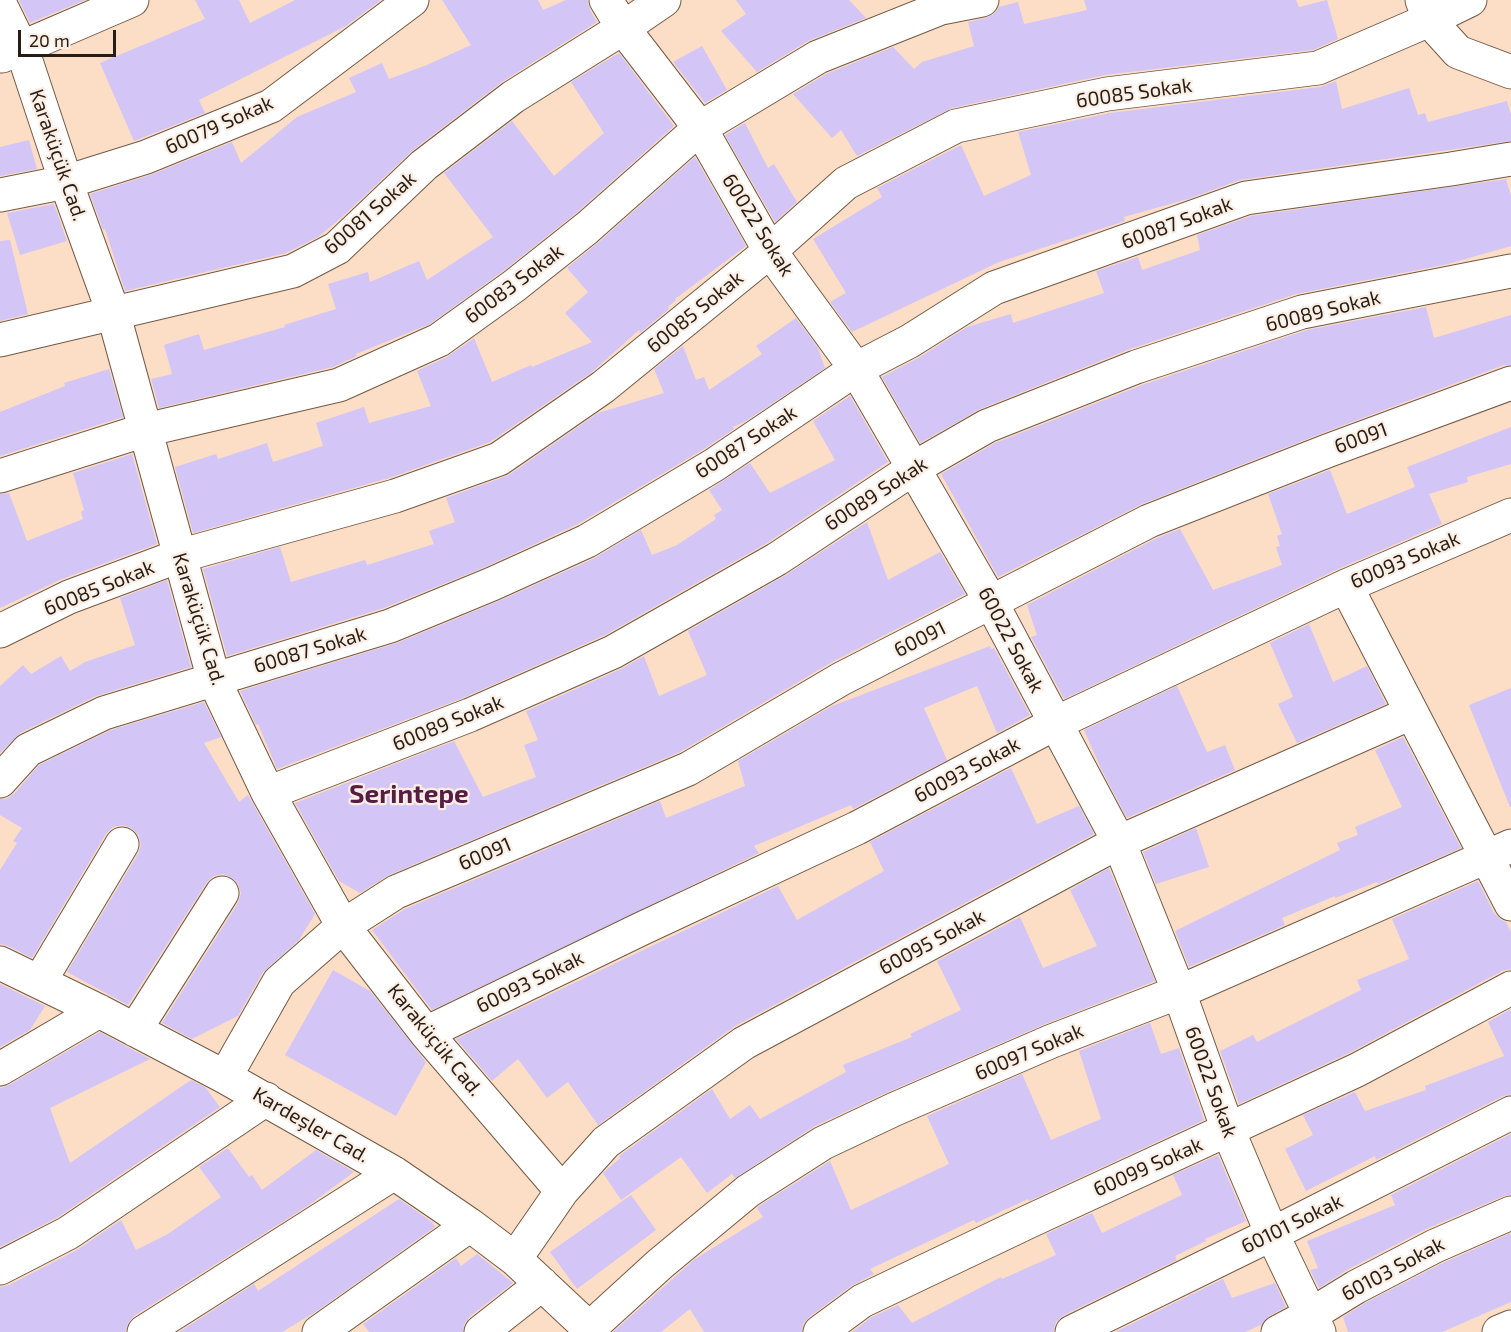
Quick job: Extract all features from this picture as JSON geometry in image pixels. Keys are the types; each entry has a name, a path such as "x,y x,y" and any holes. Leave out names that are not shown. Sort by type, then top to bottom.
{"street":[{"path":"11,52 132,0"},
{"name":"60079 Sokak","path":"0,195 66,182 147,157 271,106 412,0"},
{"name":"60022 Sokak","path":"606,0 623,28 700,128 770,251 856,369 992,602 1119,843 1179,992 1228,1130 1272,1234 1316,1323"},
{"name":"60081 Sokak","path":"0,340 293,271 337,248 433,158 513,97 664,0"},
{"name":"60083 Sokak","path":"0,476 145,430 339,385 439,340 514,286 587,228 700,128 818,57 941,8 982,0"},
{"name":"60085 Sokak","path":"0,630 69,597 179,556 394,496 499,459 603,387 770,251 846,183 956,126 1107,94 1318,68 1425,10 1470,0"},
{"name":"Karaküçük Cad.","path":"0,3 11,52 66,182 113,312 214,680 268,793 343,926 426,1033 562,1191"},
{"path":"1425,10 1458,52 1511,72"},
{"name":"60087 Sokak","path":"0,781 28,750 104,713 390,626 492,584 587,541 714,465 856,369 910,341 994,288 1246,198 1511,159"},
{"name":"60089 Sokak","path":"268,793 470,715 613,652 777,559 914,468 987,426 1136,367 1302,312 1511,271"},
{"name":"60091","path":"225,1077 279,982 343,926 396,892 688,768 841,679 1149,521 1327,451 1511,383"},
{"name":"60093 Sokak","path":"426,1033 857,828 1056,723 1346,586 1511,515"},
{"path":"1346,586 1411,713 1499,850 1511,904"},
{"name":"60095 Sokak","path":"515,1260 562,1191 606,1142 744,1043 1119,843 1411,713"},
{"path":"40,981 122,844"},
{"name":"60097 Sokak","path":"591,1330 660,1264 748,1191 823,1143 1052,1041 1179,992 1499,850"},
{"path":"135,1030 222,894"},
{"name":"Kardeşler Cad.","path":"0,963 40,981 225,1077 394,1173 470,1225 515,1260 591,1330"},
{"name":"60099 Sokak","path":"820,1332 862,1301 1032,1220 1357,1071 1511,988"},
{"path":"0,1069 99,1011"},
{"path":"0,1268 68,1233 266,1099"},
{"name":"60101 Sokak","path":"1072,1332 1511,1113"},
{"path":"144,1332 394,1173"},
{"name":"60103 Sokak","path":"1278,1332 1316,1323 1356,1287 1435,1246 1511,1213"},
{"path":"319,1332 470,1225"},
{"path":"481,1332 542,1284"},
{"path":"1499,1332 1511,1327"}],"building":[{"path":"19,0 85,0 30,23"},
{"path":"195,0 239,0 250,23 295,0 381,0 346,26 199,100 205,113 134,141 100,63 205,19"},
{"path":"442,0 538,0 543,10 566,0 587,0 597,22 502,82 413,150 318,237 286,253 125,291 105,229 103,230 90,194 153,174 232,142 241,163 297,117 356,92 349,78 382,63 389,79 471,45"},
{"path":"736,0 849,0 866,18 808,41 757,72 721,31 746,14"},
{"path":"1084,0 1296,0 1299,7 1327,0 1338,39 1313,50 1105,75 952,108 857,156 841,130 832,138 793,94 826,74 893,47 914,69 922,62 974,46 968,22 986,18 994,14 999,7 1018,2 1024,24 1087,10"},
{"path":"702,46 727,90 705,103 673,62"},
{"path":"619,53 674,126 575,214 503,271 430,324 356,354 357,356 333,367 159,408 151,379 172,374 164,345 199,334 204,350 285,327 284,325 336,309 328,284 368,272 370,282 419,261 427,280 493,237 444,173 512,121 554,176 604,133 571,82"},
{"path":"1336,81 1342,109 1409,88 1418,115 1425,113 1428,122 1507,101 1511,115 1511,141 1240,180 1188,199 1124,217 1125,221 999,262 852,332 830,302 846,293 813,239 882,197 877,188 961,145 984,196 1031,175 1018,132 1110,113 1320,87"},
{"path":"745,123 768,168 774,164 797,202 775,222 725,135"},
{"path":"29,140 37,169 0,176 0,147"},
{"path":"695,157 746,246 675,299 668,307 669,309 640,333 639,330 592,372 490,442 389,478 193,533 175,467 216,454 218,459 267,443 273,462 323,446 316,423 364,407 369,423 431,406 417,371 447,357 474,338 492,382 592,342 565,313 588,292 567,268"},
{"path":"1506,179 1511,196 1511,246 1448,264 1296,294 1130,349 980,409 920,443 882,377 920,357 967,327 1011,314 1013,323 1104,293 1096,271 1138,257 1142,270 1200,250 1197,235 1251,216"},
{"path":"54,204 67,241 20,255 7,213"},
{"path":"10,240 28,314 0,321 0,241"},
{"path":"1426,307 1434,338 1511,315 1511,365 1504,365 1320,434 1142,504 998,577 941,474 995,443 1142,385 1307,330"},
{"path":"796,318 818,348 825,368 746,421 733,427 734,429 704,449 578,524 485,567 384,608 227,656 203,569 280,547 291,582 365,560 367,565 434,544 429,531 455,522 446,498 509,475 598,413 664,393 654,369 683,346 696,380 704,377 709,390 762,354 756,346"},
{"path":"109,369 123,417 0,456 0,412 65,386 64,383"},
{"path":"850,396 888,462 767,543 605,635 463,698 277,769 258,724 256,725 240,691 397,643 595,558 641,530 652,555 677,545 716,519 714,515 722,510 709,490 750,463 770,493 835,460 813,421"},
{"path":"1511,427 1511,464 1467,477 1468,482 1429,494 1442,524 1338,569 1064,699 1031,637 1037,635 1027,605 1157,538 1180,529 1213,590 1282,565 1276,547 1280,546 1277,536 1282,534 1268,494 1330,470 1347,514 1415,487 1407,467"},
{"path":"132,454 157,544 62,579 0,608 0,494 9,493 27,541 83,519 81,512 84,510 73,473"},
{"path":"867,522 888,580 940,552 965,594 832,662 680,752 389,875 360,893 339,881 295,803 454,741 483,797 536,777 524,745 538,740 526,711 621,669 644,656 659,696 707,675 688,631 786,575"},
{"path":"167,580 191,667 96,696 20,733 0,753 0,686 23,665 31,674 61,656 70,671 85,662 135,645 120,598"},
{"path":"1309,624 1333,682 1367,666 1386,704 1297,743 1278,704 1293,697 1270,643"},
{"path":"990,646 991,649 994,648 1030,715 997,733 977,686 924,708 947,760 853,809 851,805 754,846 759,853 432,1010 372,930 405,909 660,801 666,818 745,786 738,761 832,706"},
{"path":"1177,686 1207,752 1225,745 1235,770 1127,818 1101,769 1084,730"},
{"path":"1511,688 1511,807 1510,807 1469,705"},
{"path":"204,702 221,737 204,743 239,802 248,795 315,914 299,940 263,972 238,1016 192,1039 162,1023 238,903 241,893 238,884 223,874 214,876 207,882 128,1005 67,972 138,854 141,844 138,834 122,825 113,827 106,834 32,958 0,944 0,870 17,843 13,841 22,828 0,815 0,799 6,799 14,794 39,765 111,730"},
{"path":"1403,737 1461,848 1378,884 1377,882 1335,898 1335,896 1282,918 1285,925 1189,967 1175,931 1340,850 1337,843 1358,835 1355,827 1402,807 1375,750"},
{"path":"1011,768 1037,824 1079,806 1094,834 735,1026 598,1125 568,1082 547,1098 518,1059 492,1081 456,1039 778,886 797,920 884,871 870,842"},
{"path":"1196,828 1209,867 1156,884 1143,852"},
{"path":"1109,868 1155,981 1045,1024 815,1126 735,1178 732,1174 707,1193 681,1157 621,1200 603,1173 620,1158 619,1156 712,1089 730,1119 750,1105 760,1119 846,1072 843,1065 912,1037 910,1034 961,1010 937,961 1020,917 1043,968 1097,946 1070,890"},
{"path":"1478,881 1494,913 1506,922 1511,932 1511,969 1502,971 1349,1053 1239,1104 1220,1051 1253,1035 1257,1042 1361,990 1357,980 1409,959 1392,919"},
{"path":"333,970 370,991 426,1062 396,1116 285,1055"},
{"path":"0,984 45,1006 30,1030 0,1047"},
{"path":"1511,1009 1511,1094 1376,1160 1375,1156 1306,1191 1285,1149 1313,1135 1303,1115 1355,1092 1365,1111 1426,1090 1425,1086 1504,1056 1488,1022"},
{"path":"1150,1023 1161,1054 1179,1048 1204,1120 1029,1201 1028,1199 976,1223 974,1220 870,1269 874,1274 851,1286 809,1317 803,1324 802,1332 704,1332 690,1309 661,1332 613,1332 695,1259 763,1217 757,1208 759,1206 830,1161 851,1210 949,1164 927,1116 1022,1074 1051,1140 1101,1119 1079,1051"},
{"path":"100,1032 150,1059 50,1108 70,1163 191,1080 205,1087 220,1107 58,1217 0,1247 0,1088"},
{"path":"1511,1134 1511,1195 1426,1229 1347,1270 1319,1288 1310,1270 1318,1268 1307,1241 1395,1205 1391,1195"},
{"path":"228,1148 249,1177 252,1175 262,1190 316,1150 354,1172 309,1205 134,1316 125,1332 0,1332 0,1287 9,1285 77,1250 121,1220 136,1250 168,1234 221,1197 199,1167"},
{"path":"1218,1155 1246,1221 1205,1239 1206,1241 1175,1256 1177,1260 1064,1315 1056,1322 1053,1332 852,1332 872,1317 898,1305 912,1323 1001,1277 1002,1279 1056,1255 1046,1234 1092,1213 1102,1233 1182,1195 1173,1175"},
{"path":"631,1195 656,1230 577,1289 550,1252"},
{"path":"399,1199 432,1222 435,1227 317,1311 282,1332 179,1332 254,1284 258,1291"},
{"path":"1511,1233 1511,1302 1442,1332 1348,1332 1343,1317 1365,1303 1443,1263"},
{"path":"477,1254 513,1283 469,1317 463,1332 369,1332 363,1324 456,1258 461,1266"},
{"path":"1223,1279 1232,1298 1275,1283 1286,1307 1269,1316 1261,1325 1245,1332 1115,1332"}],"district":[{"name":"Serintepe","path":"409,794"}]}
